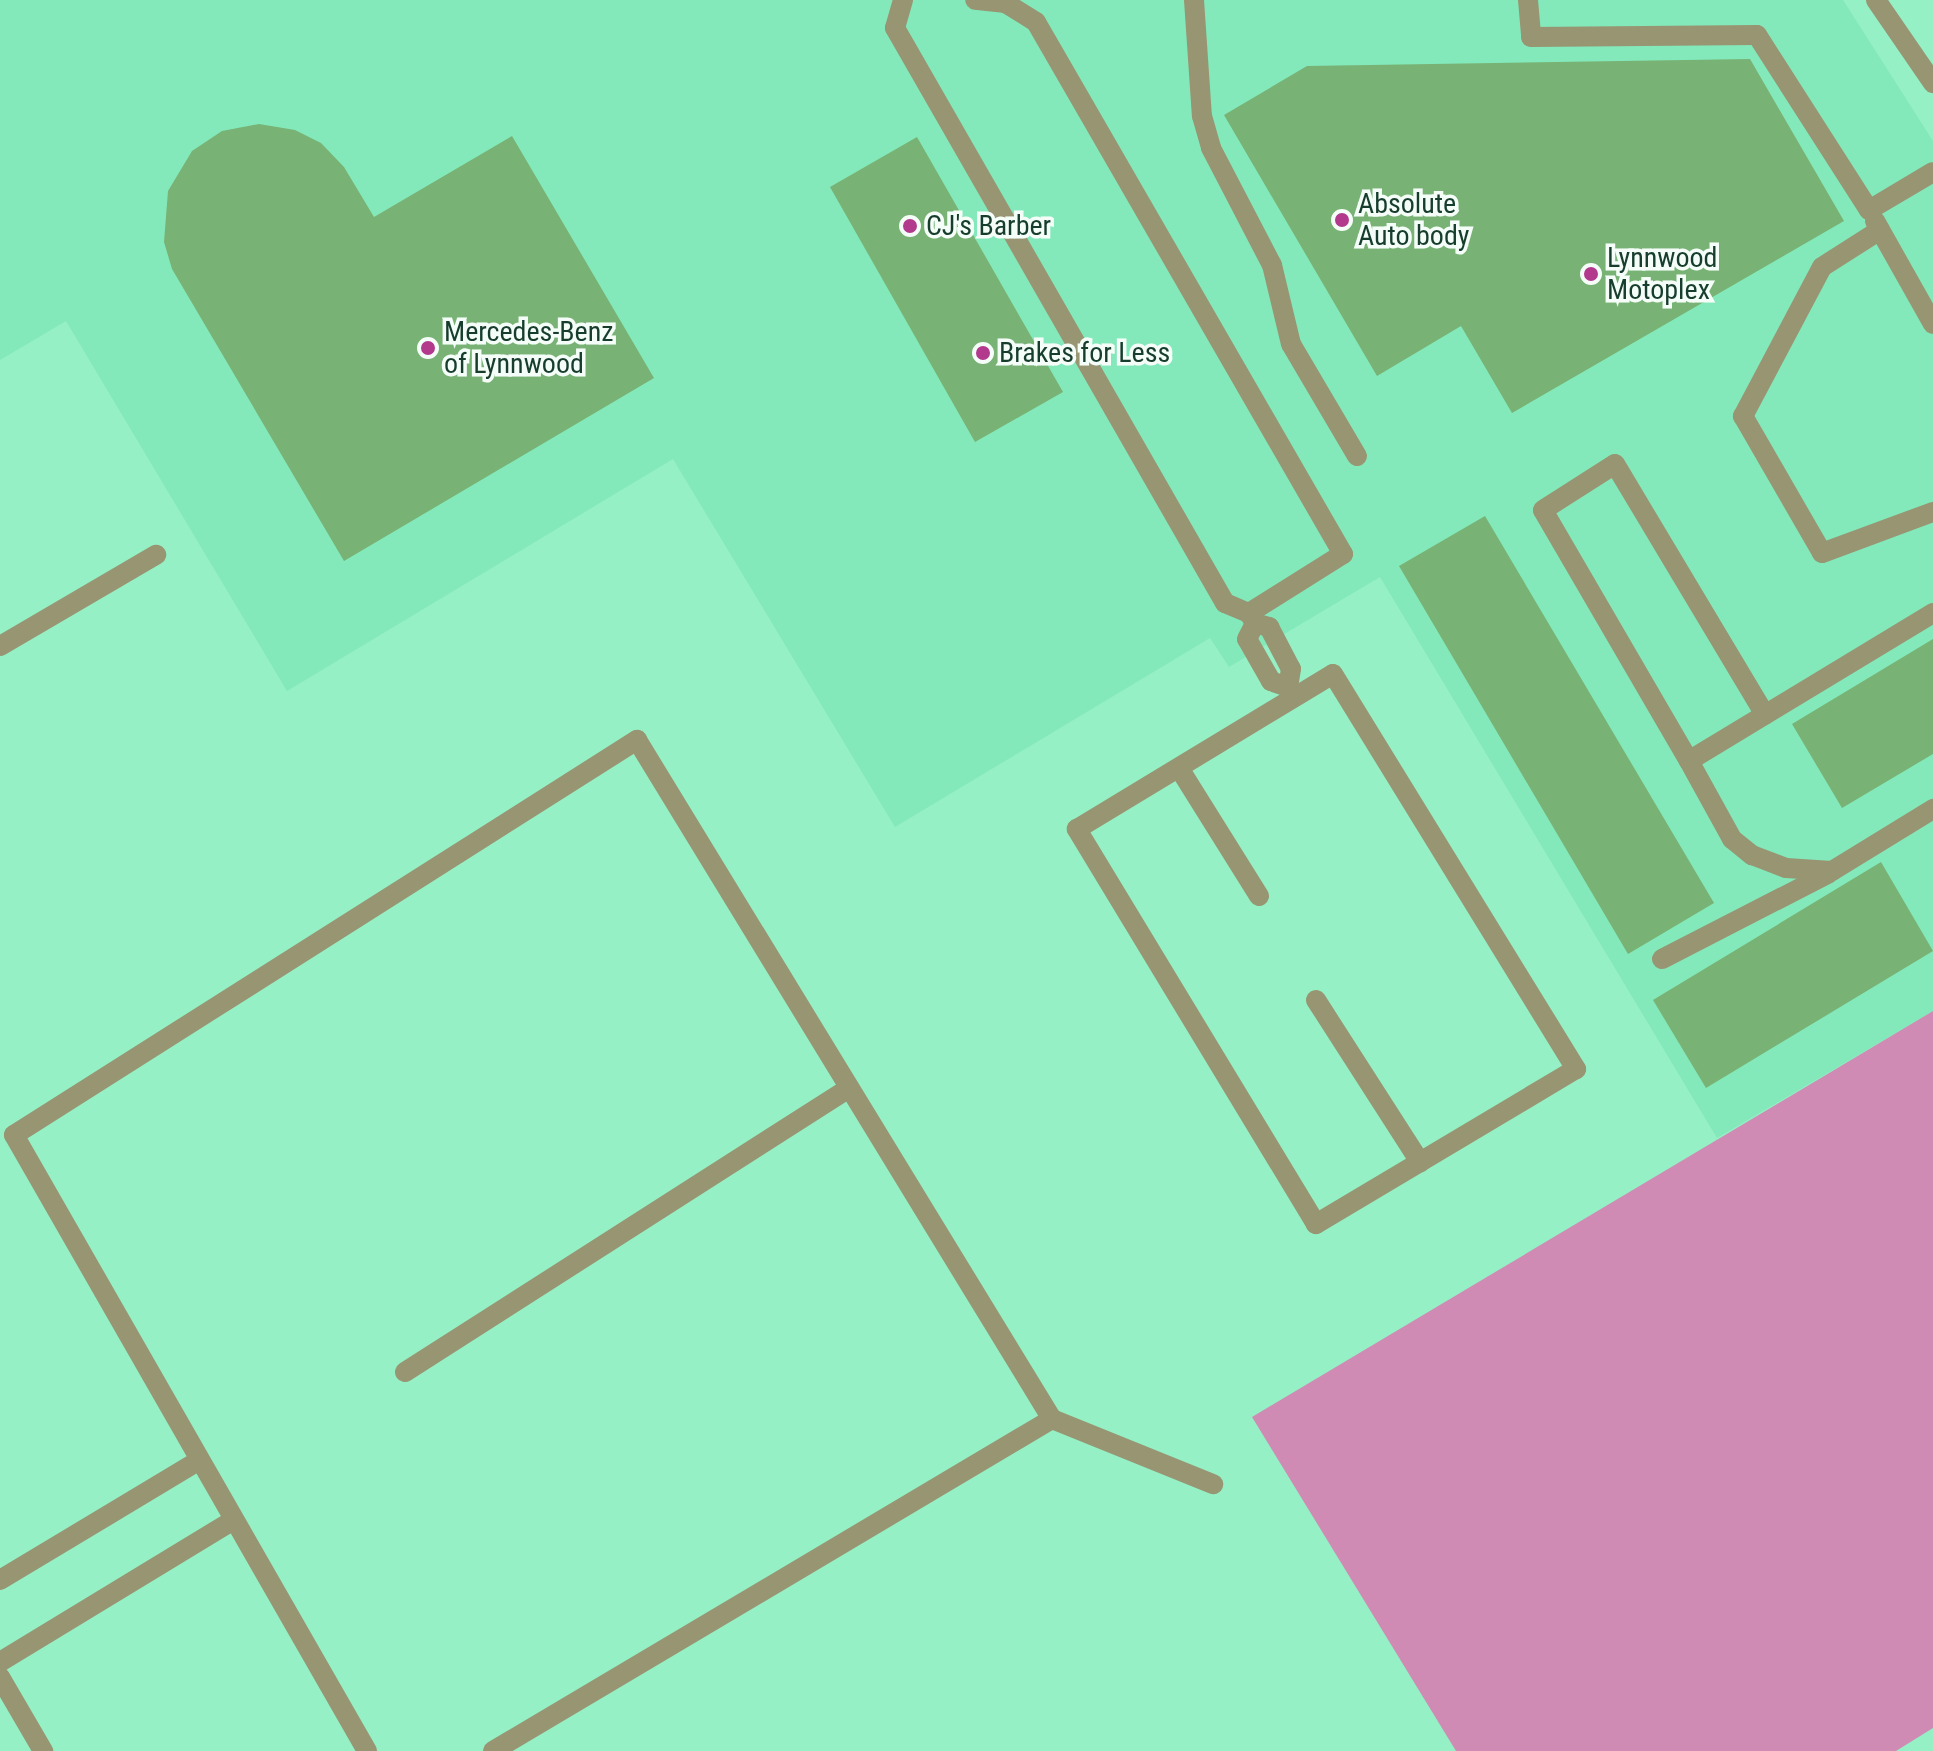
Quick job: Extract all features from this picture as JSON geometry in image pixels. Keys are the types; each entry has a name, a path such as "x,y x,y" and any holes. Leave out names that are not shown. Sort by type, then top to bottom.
{"street":[{"path":"903,0 895,28 1225,603 1252,618"},
{"path":"975,0 1006,3 1036,22 1343,554 1252,618 1247,639 1271,681 1291,692"},
{"path":"1194,0 1202,116 1211,148 1272,265 1291,344 1357,456"},
{"path":"1528,0 1531,37 1757,35 1869,210 1933,324"},
{"path":"1876,0 1933,83"},
{"path":"1869,210 1933,172"},
{"path":"1880,230 1822,267 1743,416 1822,553 1933,512"},
{"path":"1765,715 1615,464 1543,510 1732,839 1752,855 1786,868 1832,871"},
{"path":"0,646 156,555"},
{"path":"1689,761 1933,613"},
{"path":"1333,674 1576,1069 1316,1224 1077,829 1179,768 1291,692 1333,674"},
{"path":"367,1751 232,1521 14,1135 637,740 1052,1419 1213,1484"},
{"path":"1179,768 1259,896"},
{"path":"1662,959 1832,871 1933,809"},
{"path":"1316,1000 1420,1162"},
{"path":"405,1372 849,1088"},
{"path":"493,1751 1052,1419"},
{"path":"0,1580 198,1461"},
{"path":"0,1662 232,1521"},
{"path":"0,1677 43,1751"}],"shaded area":[{"path":"0,0 1843,0 1933,141 1933,1011 1717,1138 1380,577 1229,667 1210,638 895,827 673,459 287,691 66,321 0,360"},
{"path":"1933,1011 1933,1728 1896,1751 1456,1751 1252,1417"}],"building":[{"name":"Lynnwood Motoplex","path":"1750,59 1844,221 1512,413 1461,326 1377,376 1224,115 1307,66"},
{"name":"Mercedes-Benz of Lynnwood","path":"259,124 295,130 321,143 344,167 374,217 512,136 654,378 344,561 172,269 164,242 168,191 192,151 222,131"},
{"path":"917,137 1063,392 975,442 830,187"},
{"path":"1485,516 1714,903 1628,954 1399,566"},
{"path":"1933,639 1933,754 1842,808 1792,724"},
{"path":"1881,862 1933,951 1706,1088 1653,1000"}],"place":[{"name":"Absolute Auto body","path":"1342,220"},
{"name":"CJ's Barber","path":"910,226"},
{"name":"Lynnwood Motoplex","path":"1591,274"},
{"name":"Mercedes-Benz of Lynnwood","path":"428,348"},
{"name":"Brakes for Less","path":"983,353"}]}
